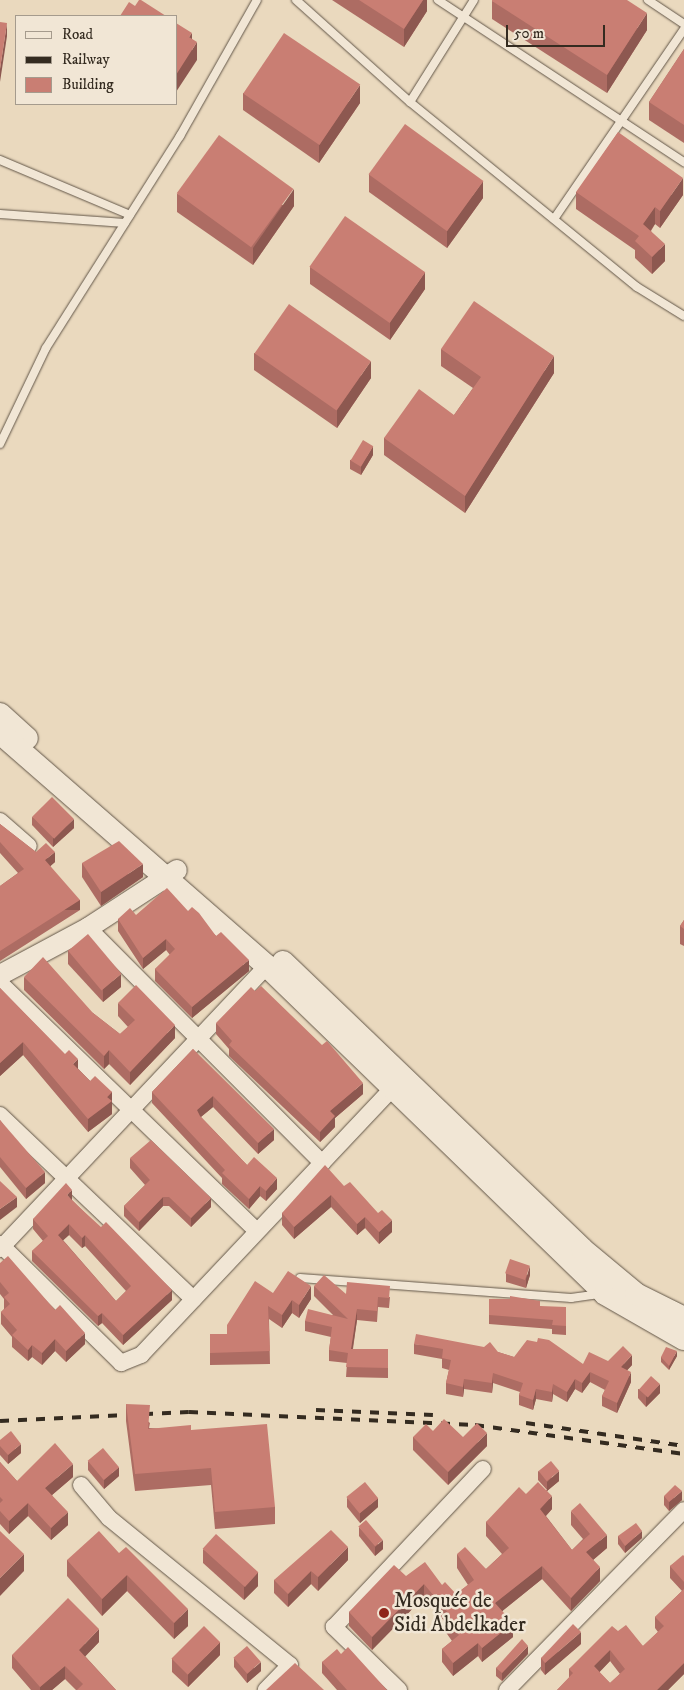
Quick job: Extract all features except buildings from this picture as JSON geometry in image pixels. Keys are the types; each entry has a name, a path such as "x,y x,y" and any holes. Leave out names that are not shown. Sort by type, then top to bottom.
{"main road":[{"path":"0,714 172,874 267,966 582,1249 636,1294 684,1318"},
{"path":"0,733 318,994 397,1083 605,1294 684,1339"}],"street":[{"path":"0,821 29,846"},
{"path":"0,975 88,928 172,874"},
{"path":"88,928 322,1162"},
{"path":"267,966 1,1247 121,1363 141,1355 397,1083"},
{"path":"0,983 130,1111 257,1231"},
{"path":"0,1115 193,1299"},
{"path":"399,1690 334,1628 483,1469"},
{"path":"81,1484 109,1518 290,1665 266,1690"},
{"path":"507,1690 684,1510"}],"lane":[{"path":"0,444 46,348 130,215 257,0"},
{"path":"296,0 410,102 637,287 684,316"},
{"path":"438,0 684,162"},
{"path":"410,102 474,0"},
{"path":"648,0 684,24"},
{"path":"554,219 684,29"},
{"path":"0,160 130,215"},
{"path":"0,214 125,223"},
{"path":"300,1278 571,1298 605,1294"}],"railway":[{"path":"316,1410 433,1415"},
{"path":"0,1421 189,1412 475,1425 684,1454"},
{"path":"526,1423 684,1446"}],"place":[{"name":"Mosquée de Sidi Abdelkader","path":"384,1613"}]}
